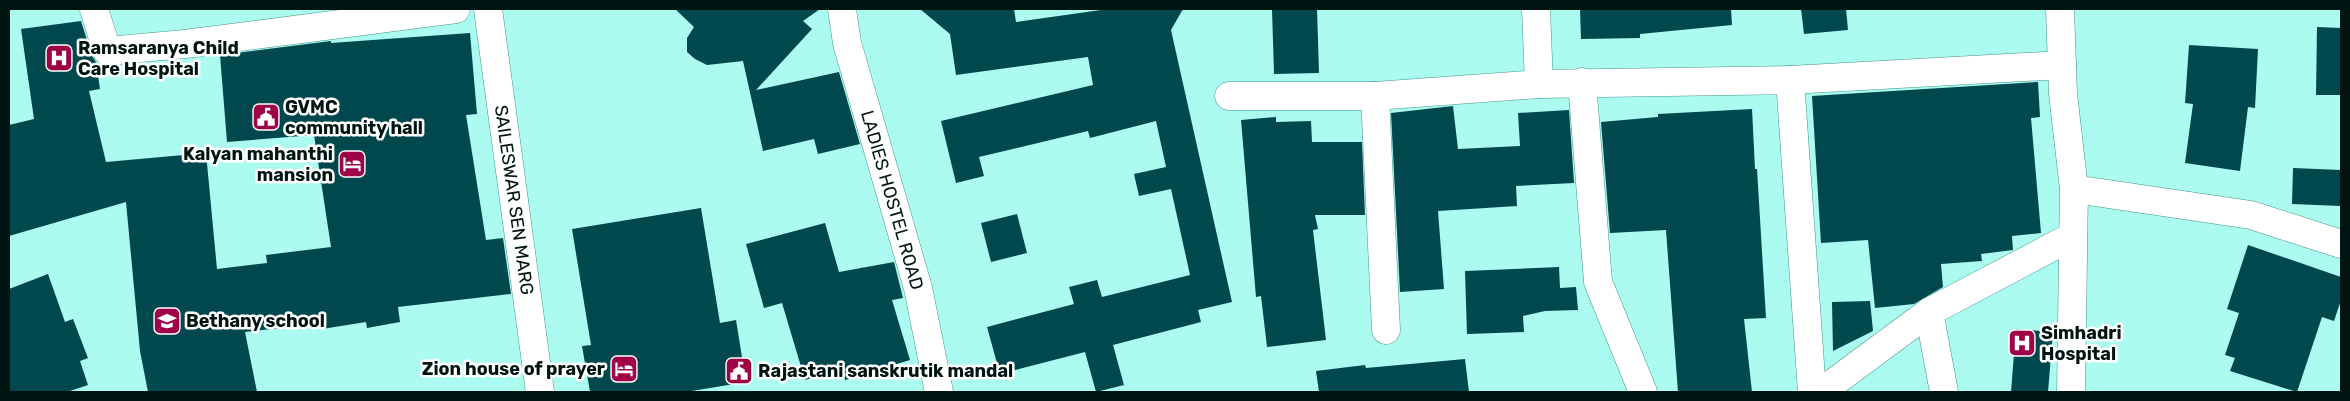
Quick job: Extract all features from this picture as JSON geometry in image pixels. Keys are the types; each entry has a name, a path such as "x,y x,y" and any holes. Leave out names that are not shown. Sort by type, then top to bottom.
{"street":[{"path":"94,9 107,51 185,44 456,9"},
{"name":"SAILESWAR SEN MARG","path":"488,9 540,392"},
{"name":"LADIES HOSTEL ROAD","path":"842,9 847,43 918,288 940,392"},
{"path":"1536,9 1539,84"},
{"path":"2060,9 2063,94 2074,189 2071,392"},
{"path":"1229,96 1375,96 1582,82 1790,80 2062,65"},
{"path":"1790,80 1812,392"},
{"path":"1582,82 1598,282 1643,392"},
{"path":"1375,96 1386,330"},
{"path":"2074,189 2251,215 2341,244"},
{"path":"1821,392 1929,312 2073,236"},
{"path":"1929,312 1944,392"}],"building":[{"path":"675,9 820,9 803,21 812,29 756,90 839,72 860,144 818,154 814,139 763,151 743,61 707,65 695,59 687,52 687,38 694,27"},
{"path":"920,9 1014,9 1016,22 1108,9 1183,9 1171,30 1232,302 1198,310 1201,322 1113,345 1124,385 1096,392 1085,352 1000,374 987,327 1074,304 1069,287 1097,280 1102,297 1190,275 1171,189 1139,196 1134,174 1166,167 1156,121 1090,138 1088,131 979,157 984,176 956,183 941,121 1093,85 1088,57 956,75 950,34"},
{"path":"1272,9 1317,9 1319,73 1274,74"},
{"path":"1580,9 1731,9 1732,25 1640,34 1640,38 1581,39"},
{"path":"1801,9 1846,9 1848,30 1804,34"},
{"path":"81,21 92,56 96,62 100,89 89,91 106,162 206,153 217,269 267,263 266,255 331,247 314,135 227,142 220,55 331,41 331,43 470,33 477,114 466,115 486,240 503,238 511,294 398,307 400,322 367,328 366,322 322,329 321,323 245,332 257,392 148,392 140,351 126,202 9,236 9,125 34,119 21,29"},
{"path":"2317,27 2341,28 2341,95 2316,95"},
{"path":"2189,45 2258,49 2255,108 2248,107 2240,171 2185,163 2193,104 2185,103"},
{"path":"2038,82 2040,117 2031,118 2041,233 2012,236 2013,250 1981,254 1982,261 1941,264 1943,287 1914,304 1875,308 1868,240 1821,243 1812,96"},
{"path":"1453,106 1458,149 1520,146 1518,113 1569,110 1574,183 1516,186 1517,206 1438,211 1444,289 1400,292 1391,113"},
{"path":"1752,109 1766,318 1744,319 1752,392 1678,392 1666,230 1610,233 1601,122 1658,117 1658,114"},
{"path":"1276,117 1276,122 1311,121 1312,142 1362,142 1365,215 1315,215 1318,229 1313,230 1326,340 1267,347 1261,296 1256,297 1241,120"},
{"path":"2293,168 2341,170 2341,206 2292,204"},
{"path":"701,208 720,323 736,320 746,382 686,392 590,392 582,346 591,345 572,229"},
{"path":"1017,214 1027,253 991,262 981,223"},
{"path":"825,223 839,272 894,262 903,298 892,300 910,360 845,380 842,369 805,380 782,303 764,308 746,244"},
{"path":"2248,245 2341,277 2341,300 2334,321 2322,317 2297,392 2230,371 2235,358 2225,355 2239,313 2227,309"},
{"path":"1559,267 1560,288 1576,287 1578,310 1545,311 1523,316 1524,332 1467,334 1465,271"},
{"path":"48,274 65,322 73,319 88,358 80,361 88,385 67,392 9,392 9,289"},
{"path":"1870,301 1873,331 1833,351 1832,302"},
{"path":"2016,329 2053,332 2048,392 2011,392"},
{"path":"1465,359 1469,392 1319,392 1316,371 1365,365 1366,368"}],"place":[{"name":"Ramsaranya Child Care Hospital","path":"59,58"},
{"name":"GVMC community hall","path":"266,117"},
{"name":"Kalyan mahanthi mansion","path":"352,164"},
{"name":"Bethany school","path":"167,321"},
{"name":"Simhadri Hospital","path":"2022,343"},
{"name":"Zion house of prayer","path":"624,369"},
{"name":"Rajastani sanskrutik mandal","path":"739,371"}]}
